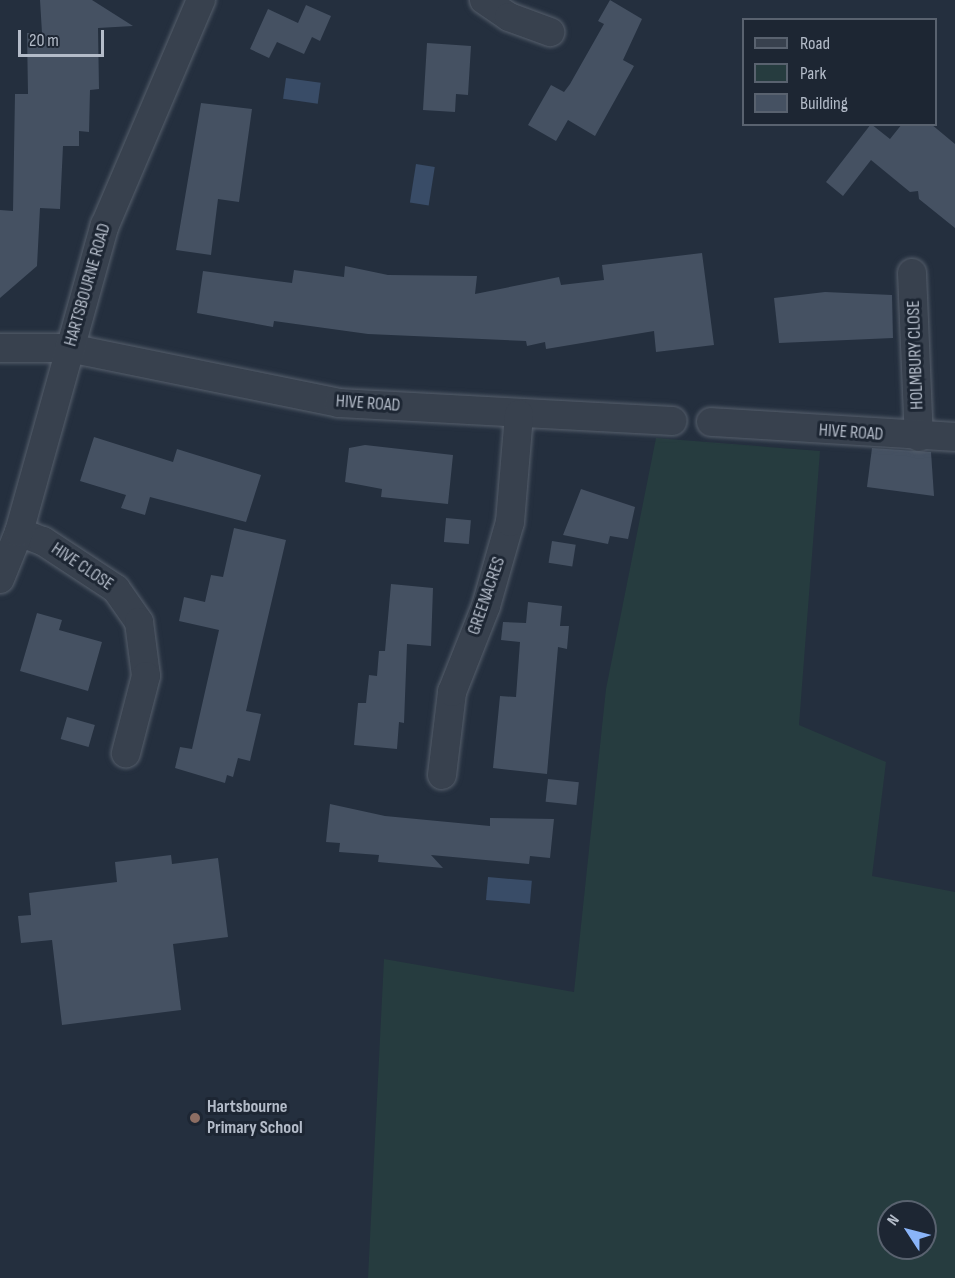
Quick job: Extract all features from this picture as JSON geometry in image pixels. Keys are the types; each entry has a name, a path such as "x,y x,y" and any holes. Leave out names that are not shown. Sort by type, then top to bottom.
{"street":[{"name":"HARTSBOURNE ROAD","path":"0,579 19,532 69,348 130,155 201,0"},
{"path":"484,0 509,17 550,32"},
{"name":"HOLMBURY CLOSE","path":"912,273 919,437"},
{"name":"HIVE ROAD","path":"0,348 69,348 339,403 673,421"},
{"name":"GREENACRES","path":"442,775 452,692 486,606 510,522 519,414"},
{"name":"HIVE ROAD","path":"711,422 919,437 955,437"},
{"name":"HIVE CLOSE","path":"19,532 43,541 116,589 139,622 146,676 126,753"}],"green space":[{"path":"656,438 820,451 799,725 886,762 872,876 955,892 955,1278 368,1278 384,959 574,992 606,689"}],"water":[{"path":"286,78 321,83 318,104 283,99"},
{"path":"416,164 435,167 429,205 410,203"},
{"path":"488,877 532,881 530,904 486,900"}],"building":[{"path":"40,0 92,0 133,26 98,28 99,89 90,90 89,132 79,131 79,146 63,146 60,209 40,208 37,266 0,298 0,210 13,211 15,94 28,94 27,33 42,33"},
{"path":"610,0 642,19 623,60 634,66 595,136 568,120 556,141 528,125 551,85 564,92 570,84 604,24 598,21"},
{"path":"306,5 331,16 320,41 312,37 304,54 277,42 269,58 250,49 268,9 298,23"},
{"path":"427,43 471,46 468,95 456,94 455,112 423,110"},
{"path":"201,103 252,109 239,202 218,199 211,255 176,250"},
{"path":"869,126 874,126 890,139 900,126 933,126 955,144 955,228 919,199 918,191 910,192 871,160 843,196 826,182"},
{"path":"702,253 714,345 656,352 654,331 546,349 545,342 527,346 526,341 368,334 274,321 273,327 197,313 203,271 292,283 294,270 344,277 345,266 388,275 477,276 475,294 559,277 561,285 604,280 602,265"},
{"path":"825,292 892,295 893,338 779,343 774,298"},
{"path":"94,437 173,462 177,449 261,475 246,522 150,497 145,515 121,508 126,495 80,481"},
{"path":"365,445 453,455 448,504 381,497 382,489 345,482 349,448"},
{"path":"872,448 931,452 934,496 867,487"},
{"path":"581,489 635,507 628,539 610,536 608,544 563,535"},
{"path":"446,518 471,520 469,544 444,542"},
{"path":"234,528 286,540 246,711 261,714 250,761 238,758 233,777 227,775 225,783 175,768 180,747 192,749 219,630 179,621 184,597 205,602 211,575 223,577"},
{"path":"552,541 576,545 572,566 549,563"},
{"path":"391,584 433,588 431,646 407,644 404,723 399,722 397,749 354,745 358,703 366,703 369,675 377,676 379,651 385,651"},
{"path":"528,602 562,606 560,626 569,626 567,649 558,647 547,774 493,768 500,696 516,697 520,642 501,640 503,622 526,623"},
{"path":"37,613 62,620 59,630 102,642 88,691 20,671"},
{"path":"67,717 95,725 89,747 61,739"},
{"path":"548,779 579,782 576,805 546,802"},
{"path":"330,804 385,816 490,826 490,818 554,819 550,858 530,856 529,864 431,855 443,868 378,862 379,855 339,852 340,843 326,842"},
{"path":"171,855 172,864 218,858 228,937 173,944 181,1010 62,1025 52,940 21,943 18,916 31,915 29,893 117,882 115,862"}],"place":[{"name":"Hartsbourne Primary School","path":"195,1118"}]}
